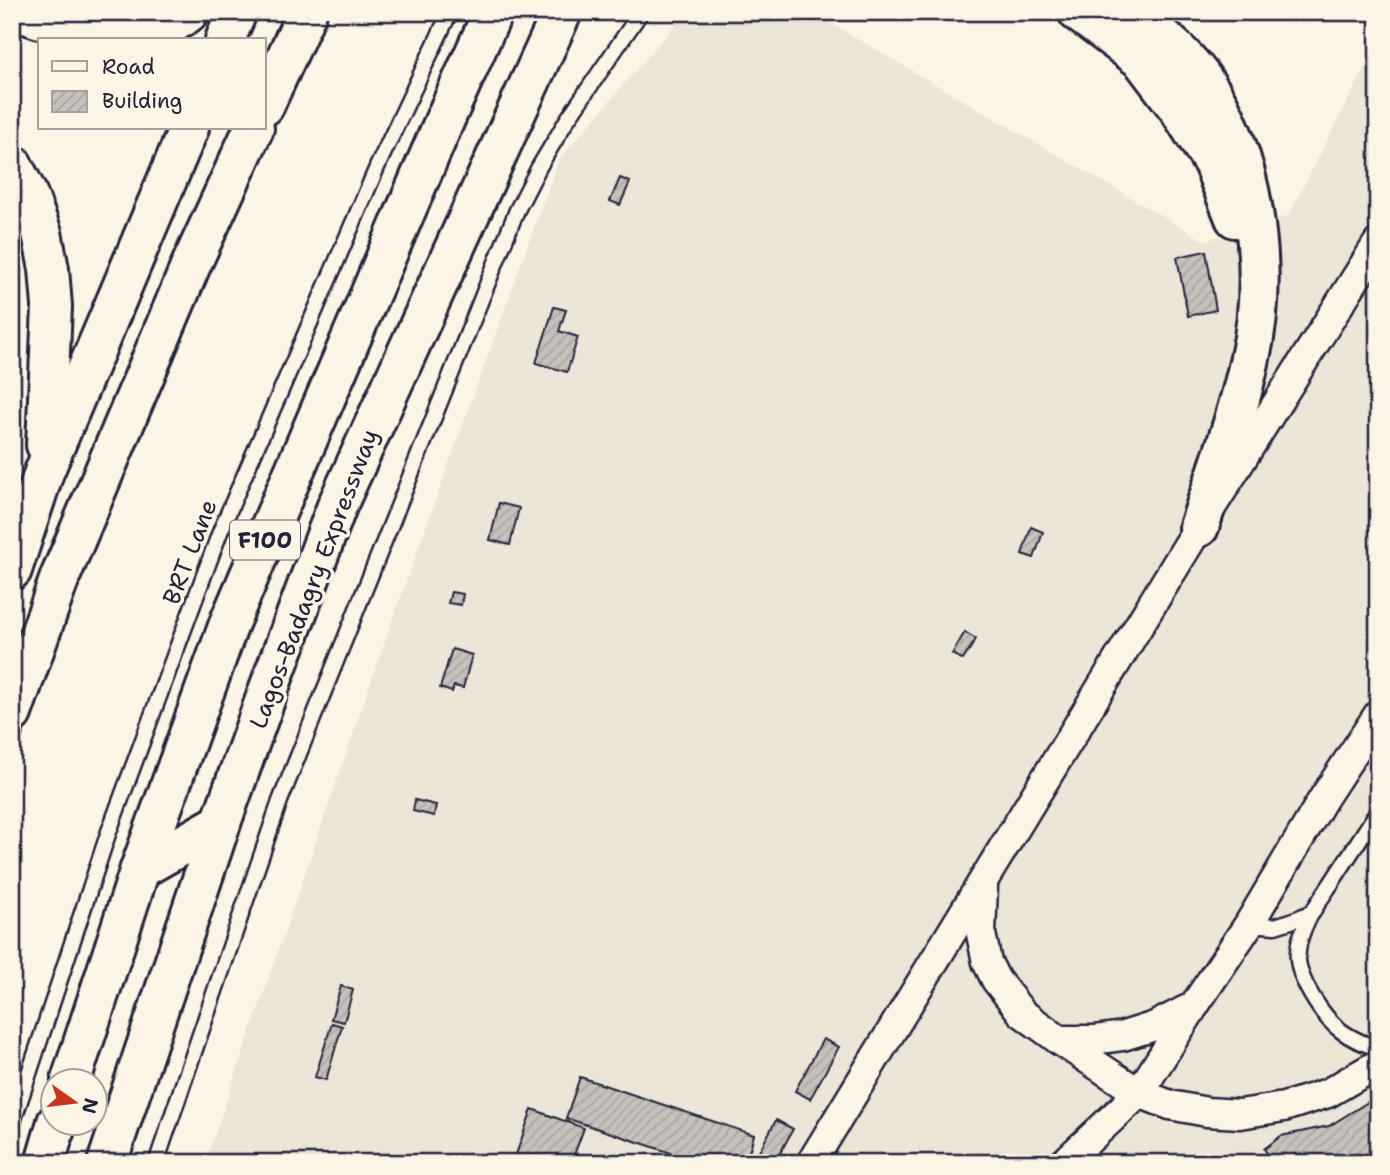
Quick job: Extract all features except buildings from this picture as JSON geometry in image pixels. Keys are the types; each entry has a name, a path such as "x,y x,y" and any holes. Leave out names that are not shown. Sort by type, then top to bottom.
{"main road":[{"path":"20,12 66,28 100,34 132,35 163,28 189,12"},
{"path":"226,38 237,12"},
{"path":"266,102 307,12"},
{"name":"F100","path":"76,1066 140,869 230,621 493,12"},
{"name":"Lagos-Badagry Expressway","path":"107,1163 221,823 337,506 562,12"},
{"path":"1078,12 1142,60 1179,109 1213,163 1258,278"},
{"path":"1131,12 1160,34 1200,77 1227,121 1241,160 1255,220 1258,278 1256,325 1251,358 1199,527"},
{"path":"15,554 44,472 187,130"},
{"path":"12,713 60,577 191,265 253,130"},
{"path":"20,178 42,233 50,269 52,306 44,472"},
{"path":"140,869 221,823"},
{"path":"45,1163 53,1136"}],"street":[{"path":"811,1163 1199,527 1378,243"},
{"path":"1064,1163 1139,1093 1249,924 1323,799 1378,715"},
{"path":"983,883 981,934 987,962 996,980 1022,1013 1139,1093 1170,1105 1206,1112 1240,1114 1284,1107 1328,1093 1378,1064"},
{"path":"1059,1040 1094,1040 1123,1036 1155,1027 1194,1006"}],"lane":[{"path":"266,119 315,12"},
{"name":"BRT Lane","path":"12,1125 108,834 220,532 378,165 450,12"},
{"path":"156,1163 280,801 517,210 567,120 641,12"},
{"path":"12,739 66,590 197,273 261,130"},
{"path":"1378,811 1313,912 1301,936 1298,953 1300,969 1308,990 1321,1012 1338,1030 1360,1043 1378,1048"},
{"path":"1249,924 1275,926 1313,912"}],"shaded area":[{"path":"686,12 811,12 1205,241 1288,216 1378,43 1378,1163 205,1163 390,627 558,161"}]}
